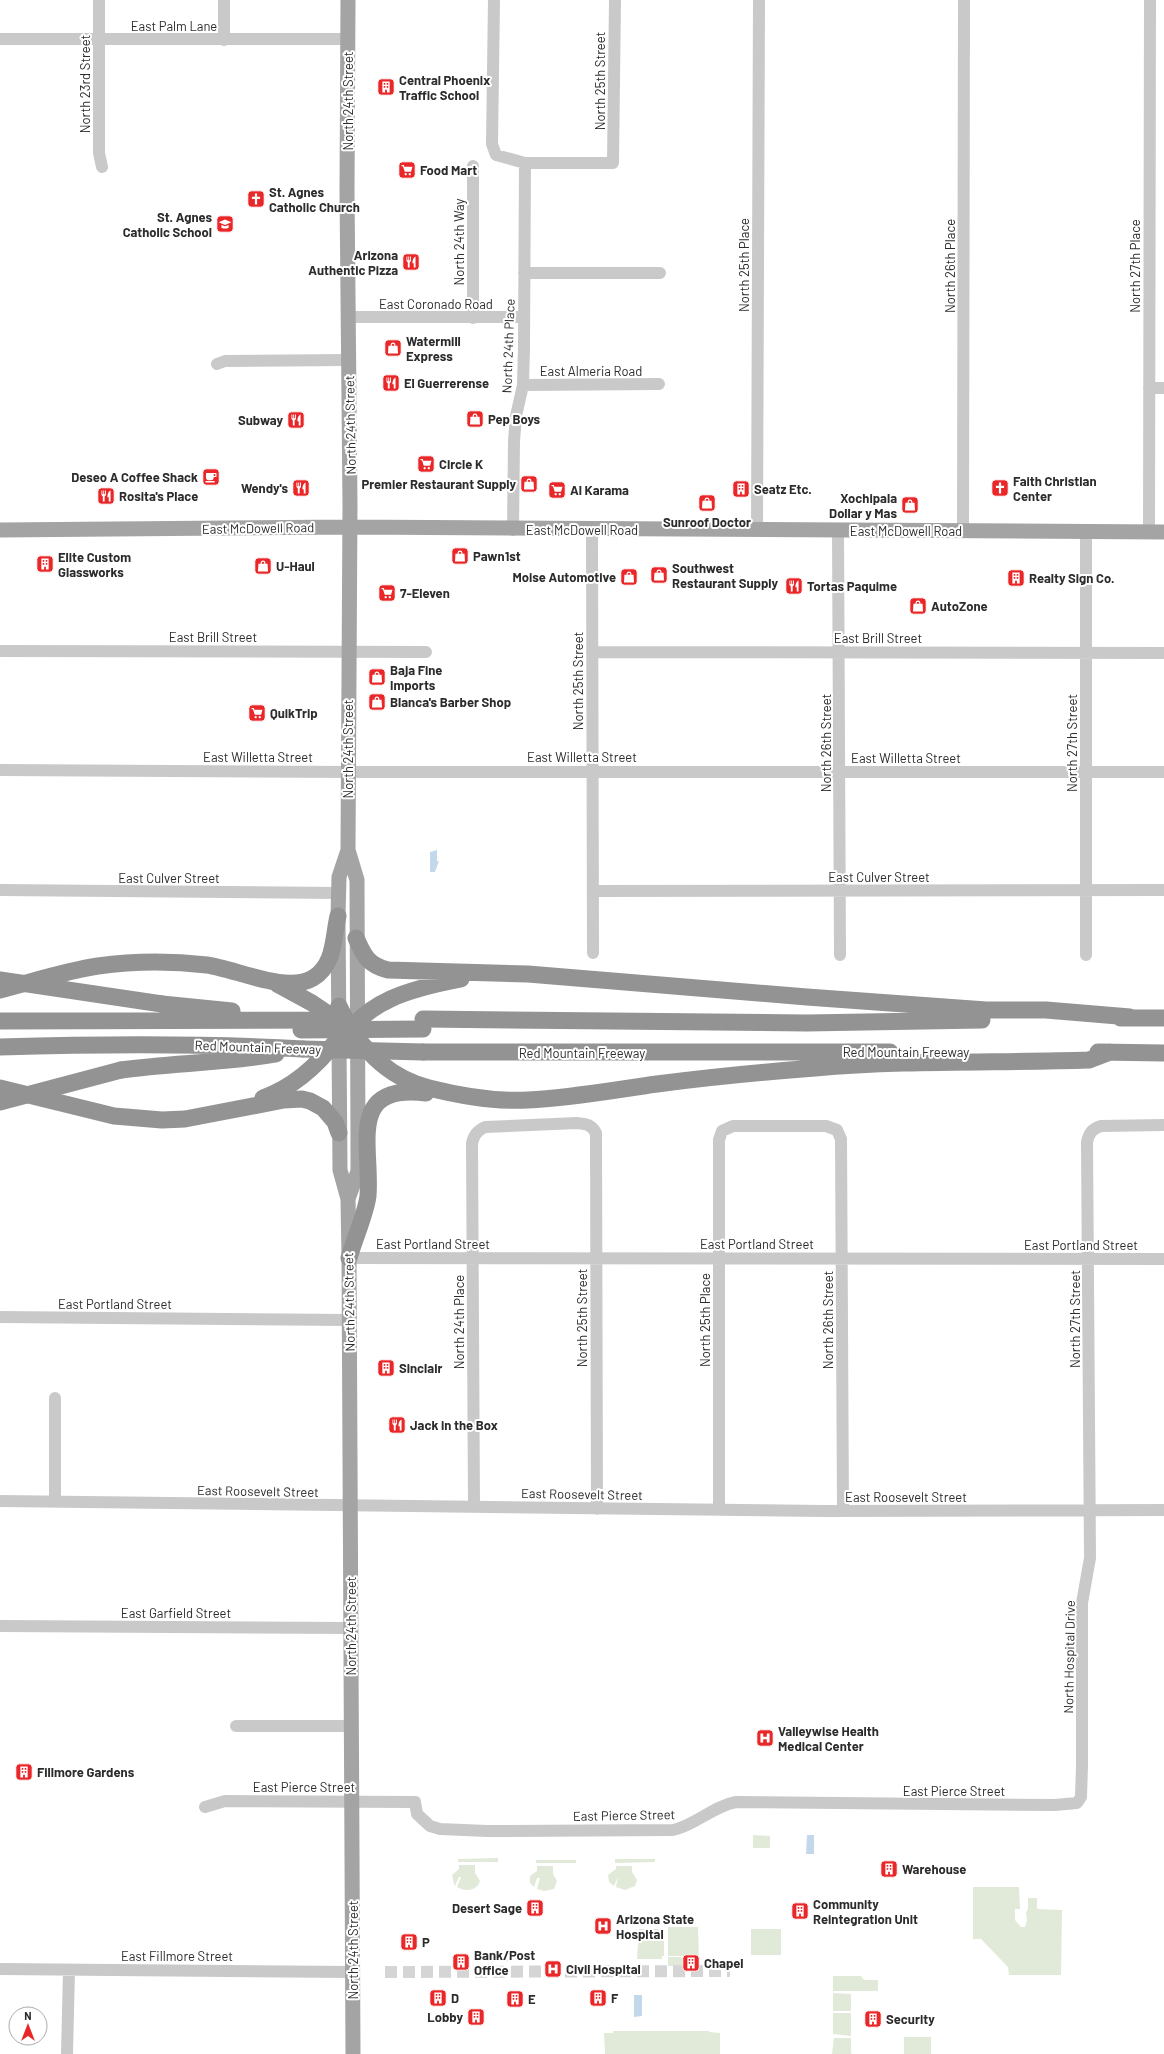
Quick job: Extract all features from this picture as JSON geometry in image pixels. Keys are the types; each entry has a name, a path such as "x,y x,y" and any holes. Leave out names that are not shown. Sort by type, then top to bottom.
{"highway":[{"path":"0,990 96,967 137,963 184,963 208,966 272,980 297,983 305,982 318,975 331,955 338,916"},
{"path":"356,938 370,962 377,968 388,970 552,976 978,1009 1046,1010 1130,1018"},
{"path":"225,1111 268,1096 293,1083 322,1058 347,1027 398,995 431,985 492,974"},
{"path":"0,980 162,1004 245,1012 301,1022 347,1027 423,1024 485,1019 542,1022 807,1023 1164,1018"},
{"path":"272,980 312,1003 347,1027 369,1054 398,1076 429,1088 482,1098"},
{"name":"Red Mountain Freeway","path":"0,1021 301,1022"},
{"path":"0,1032 301,1022 423,1024"},
{"path":"0,1042 72,1044"},
{"name":"Red Mountain Freeway","path":"0,1047 72,1044 203,1045 423,1052 1164,1053"},
{"path":"0,1094 64,1080 121,1070 161,1065 251,1058 303,1049"},
{"path":"349,1258 368,1197 368,1120 373,1109 386,1097 402,1091 526,1100 720,1077 856,1065 1089,1060 1110,1052"},
{"path":"0,1102 121,1070"},
{"path":"0,1088 114,1116 140,1119 185,1119 284,1100 302,1099 310,1101 323,1108 334,1122 339,1133"}],"main road":[{"name":"North 24th Street","path":"348,0 350,527 348,652 348,850 357,880 356,938 347,1027 339,1133 340,1170 348,1199 349,1258 354,2054"},
{"name":"East McDowell Road","path":"0,530 350,527 514,530 1164,532"},
{"name":"North 24th Street","path":"348,850 339,877 338,916 358,1171 348,1199"}],"street":[{"name":"North 23rd Street","path":"99,0 99,153 102,167"},
{"path":"224,0 224,40"},
{"path":"494,0 492,144 496,155 525,163"},
{"name":"North 25th Street","path":"525,163 613,163 614,0"},
{"name":"North 25th Place","path":"757,531 759,0"},
{"name":"North 26th Place","path":"963,532 964,0"},
{"name":"North 27th Place","path":"1149,532 1150,0"},
{"name":"East Palm Lane","path":"0,39 348,39"},
{"name":"North 24th Place","path":"514,530 514,441 516,416 523,385 525,163"},
{"name":"North 24th Way","path":"473,166 473,318"},
{"path":"524,272 660,273"},
{"name":"East Coronado Road","path":"349,318 524,318"},
{"path":"216,364 225,361 349,360"},
{"name":"East Almeria Road","path":"523,385 660,384"},
{"path":"1149,388 1164,388"},
{"name":"North 25th Street","path":"592,530 594,953"},
{"name":"North 26th Street","path":"838,531 840,652 840,955"},
{"name":"North 27th Street","path":"1086,532 1086,955"},
{"name":"East Brill Street","path":"0,651 426,652"},
{"name":"East Brill Street","path":"592,652 1164,653"},
{"name":"East Willetta Street","path":"0,770 348,772 1164,772"},
{"name":"East Culver Street","path":"0,890 339,893"},
{"name":"East Culver Street","path":"594,891 1164,890"},
{"name":"North 24th Place","path":"474,1507 472,1143 474,1136 479,1130 485,1127 577,1123 588,1124 593,1127"},
{"name":"North 27th Street","path":"1090,1511 1089,1135 1093,1129 1108,1125 1164,1125"},
{"name":"North 25th Place","path":"719,1510 719,1140 722,1131 733,1126 826,1126 837,1130"},
{"name":"North 25th Street","path":"593,1127 596,1133 597,1509"},
{"name":"North 26th Street","path":"837,1130 840,1139 842,1258 843,1511"},
{"name":"East Portland Street","path":"349,1258 1164,1259"},
{"name":"East Portland Street","path":"0,1317 350,1320"},
{"path":"55,1398 55,1501"},
{"name":"East Roosevelt Street","path":"0,1501 843,1511 1164,1510"},
{"name":"North Hospital Drive","path":"1077,1803 1081,1797 1082,1766 1082,1603 1090,1558 1090,1511"},
{"name":"East Garfield Street","path":"0,1626 351,1628"},
{"path":"236,1726 352,1726"},
{"name":"East Pierce Street","path":"205,1807 225,1801 414,1802 417,1814 430,1826 440,1830 487,1831 673,1830 683,1828 715,1808 736,1802 1047,1805 1069,1805 1077,1803"},
{"name":"East Fillmore Street","path":"0,1970 353,1972"},
{"path":"68,2054 70,1970"}],"green space":[{"path":"753,1835 770,1836 770,1848 753,1848"},
{"path":"498,1858 498,1862 458,1862 458,1859"},
{"path":"615,1859 655,1859 655,1862 615,1863"},
{"path":"536,1860 576,1860 576,1863 536,1863"},
{"path":"459,1865 475,1865 475,1873 480,1881 474,1889 464,1890 457,1887 461,1877 459,1877 455,1886 452,1875 459,1869"},
{"path":"537,1866 553,1866 553,1874 557,1881 554,1889 544,1891 537,1889 540,1878 537,1878 534,1887 530,1883 530,1876 537,1871"},
{"path":"616,1866 632,1866 632,1872 637,1880 635,1886 625,1890 616,1887 618,1877 614,1886 609,1882 608,1875 616,1869"},
{"path":"973,1887 1019,1887 1020,1909 1015,1909 1015,1920 1021,1927 1025,1927 1027,1920 1026,1913 1028,1909 1028,1898 1037,1898 1037,1909 1062,1910 1061,1975 1009,1975 1008,1967 981,1939 973,1939"},
{"path":"668,1927 698,1927 699,1961 684,1959 682,1956 668,1956"},
{"path":"639,1929 664,1929 664,1956 662,1956 662,1959 637,1959"},
{"path":"751,1929 781,1929 781,1955 751,1955"},
{"path":"487,1952 513,1952 513,1960 504,1962 504,1959 499,1959 498,1962 487,1962"},
{"path":"668,1957 681,1957 684,1961 684,1966 668,1966"},
{"path":"833,1976 861,1976 864,1980 878,1980 878,1991 833,1991"},
{"path":"833,1993 851,1994 851,2011 833,2011"},
{"path":"833,2013 851,2013 851,2036 833,2034"},
{"path":"613,2031 709,2031 720,2033 720,2054 605,2054 604,2033 613,2033"},
{"path":"904,2037 931,2037 931,2054 904,2054"},
{"path":"834,2038 851,2038 852,2054 832,2054"}],"water":[{"path":"437,850 437,861 439,861 435,872 430,872 430,852"},
{"path":"807,1835 814,1835 814,1854 806,1854"},
{"path":"634,1995 642,1995 642,2016 634,2017"}],"tunnel":[{"path":"385,1972 730,1971"}],"place":[{"name":"Central Phoenix Traffic School","path":"386,87"},
{"name":"Food Mart","path":"407,170"},
{"name":"St. Agnes Catholic Church","path":"256,199"},
{"name":"St. Agnes Catholic School","path":"225,224"},
{"name":"Arizona Authentic Pizza","path":"411,262"},
{"name":"Watermill Express","path":"393,348"},
{"name":"El Guerrerense","path":"391,383"},
{"name":"Pep Boys","path":"475,419"},
{"name":"Subway","path":"296,420"},
{"name":"Circle K","path":"426,464"},
{"name":"Deseo A Coffee Shack","path":"211,477"},
{"name":"Premier Restaurant Supply","path":"529,484"},
{"name":"Wendy's","path":"301,488"},
{"name":"Faith Christian Center","path":"1000,488"},
{"name":"Seatz Etc.","path":"741,489"},
{"name":"Al Karama","path":"557,490"},
{"name":"Rosita's Place","path":"106,496"},
{"name":"Sunroof Doctor","path":"707,503"},
{"name":"Xochipala Dollar y Mas","path":"910,505"},
{"name":"Pawn1st","path":"460,556"},
{"name":"Elite Custom Glassworks","path":"45,564"},
{"name":"U-Haul","path":"263,566"},
{"name":"Southwest Restaurant Supply","path":"659,575"},
{"name":"Moise Automotive","path":"629,577"},
{"name":"Realty Sign Co.","path":"1016,578"},
{"name":"Tortas Paquime","path":"794,586"},
{"name":"7-Eleven","path":"387,593"},
{"name":"AutoZone","path":"918,606"},
{"name":"Baja Fine Imports","path":"377,677"},
{"name":"Blanca's Barber Shop","path":"377,702"},
{"name":"QuikTrip","path":"257,713"},
{"name":"Sinclair","path":"386,1368"},
{"name":"Jack in the Box","path":"397,1425"},
{"name":"Valleywise Health Medical Center","path":"765,1738"},
{"name":"Fillmore Gardens","path":"24,1772"},
{"name":"Warehouse","path":"889,1869"},
{"name":"Desert Sage","path":"535,1908"},
{"name":"Community Reintegration Unit","path":"800,1911"},
{"name":"Arizona State Hospital","path":"603,1926"},
{"name":"P","path":"409,1942"},
{"name":"Bank/Post Office","path":"461,1962"},
{"name":"Chapel","path":"691,1963"},
{"name":"Civil Hospital","path":"553,1969"},
{"name":"D","path":"438,1998"},
{"name":"F","path":"598,1998"},
{"name":"E","path":"515,1999"},
{"name":"Lobby","path":"476,2017"},
{"name":"Security","path":"873,2019"}]}
